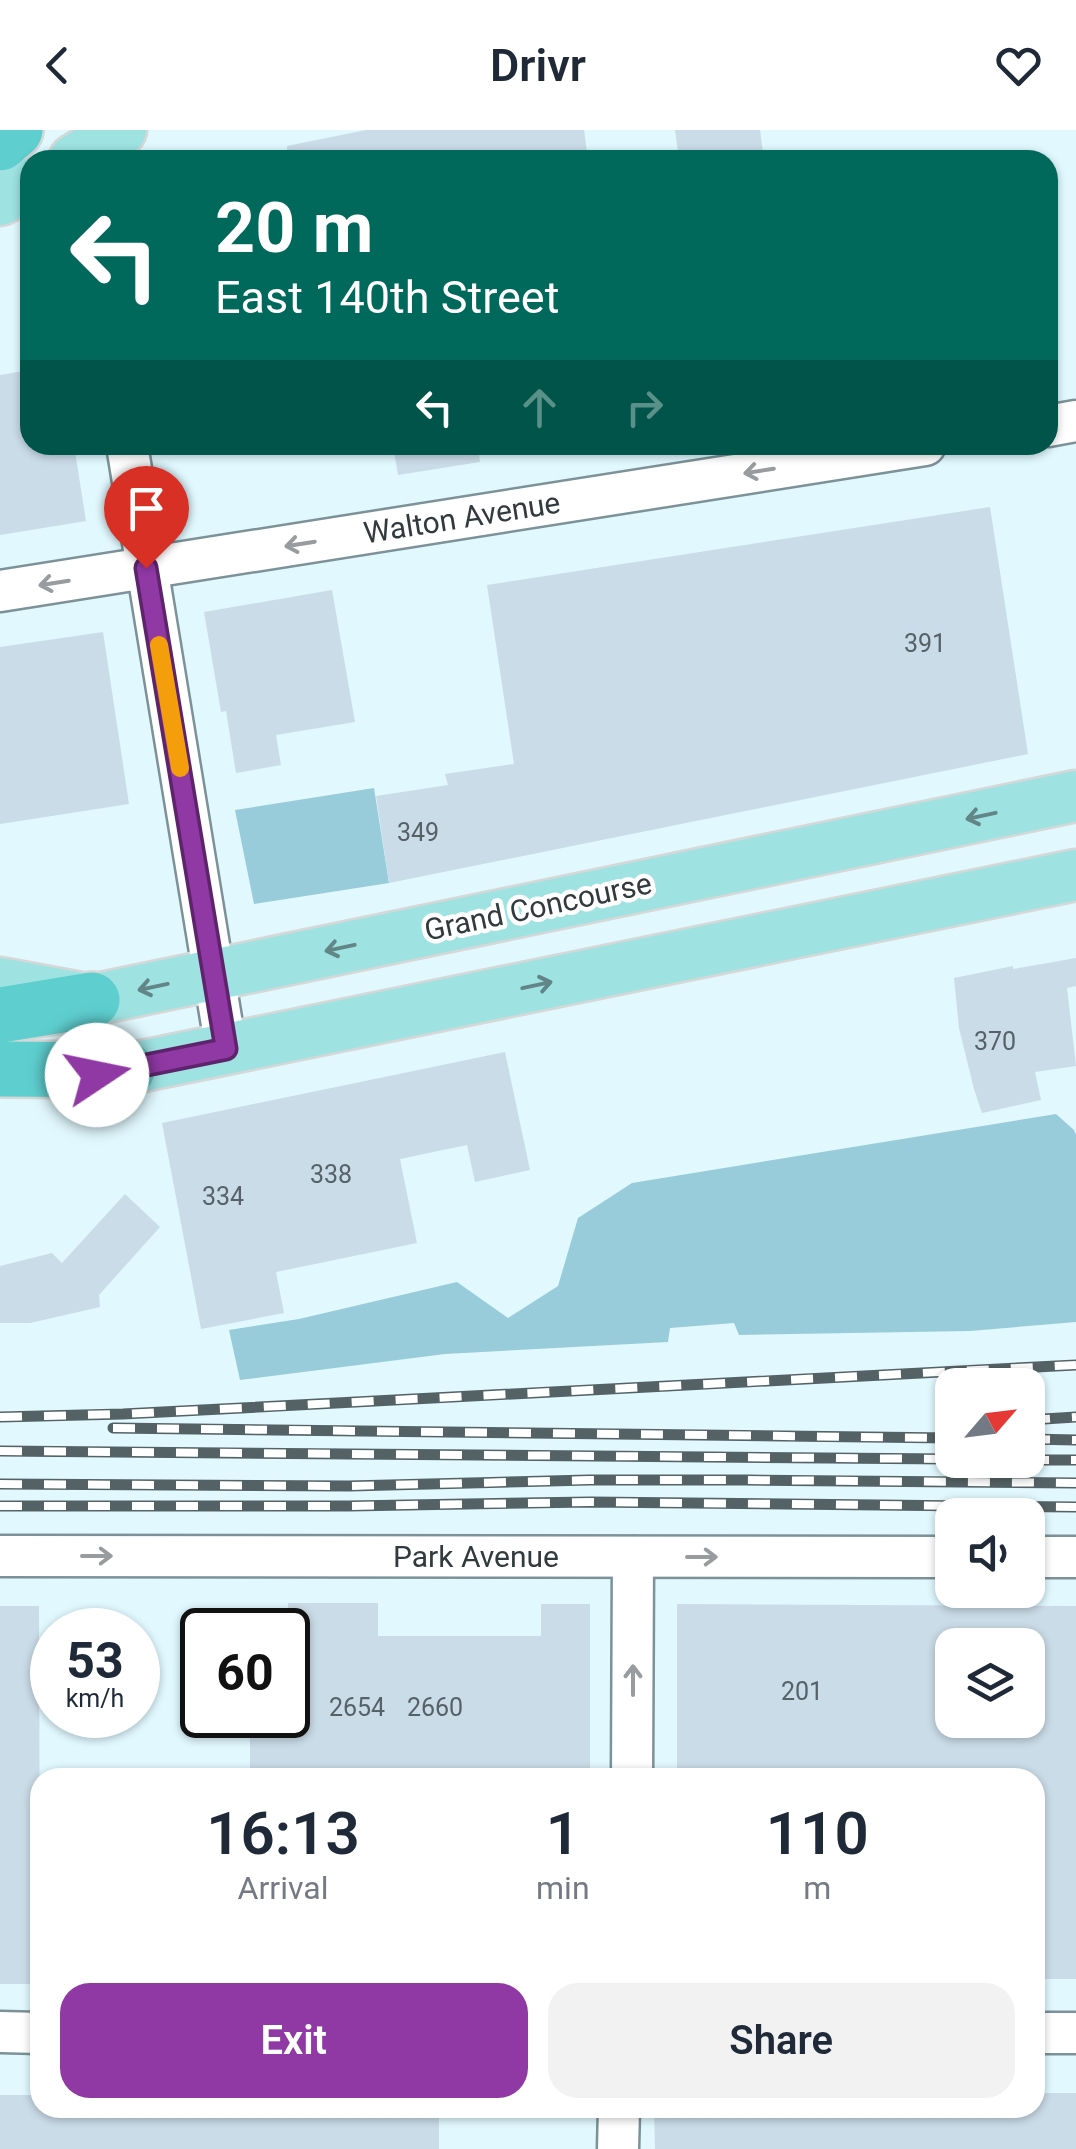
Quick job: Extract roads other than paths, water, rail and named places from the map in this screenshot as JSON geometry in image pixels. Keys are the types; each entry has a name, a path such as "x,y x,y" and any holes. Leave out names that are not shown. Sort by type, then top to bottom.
{"highway":[{"path":"0,143 14,130"},
{"path":"0,1015 92,1000"},
{"path":"0,1069 127,1070"}],"main road":[{"path":"90,150 121,130"},
{"name":"Grand Concourse","path":"0,983 92,1000 1076,796"},
{"path":"0,1092 127,1070 1076,875"}],"street":[{"path":"96,150 140,130"},
{"path":"129,455 226,1049"},
{"name":"Walton Avenue","path":"0,592 862,455"},
{"name":"Park Avenue","path":"0,1556 935,1557"},
{"path":"632,1768 633,1557"},
{"path":"1045,1557 1076,1557"},
{"path":"0,2032 30,2032"},
{"path":"1045,2033 1076,2033"},
{"path":"618,2118 618,2149"}],"railway":[{"path":"0,1417 1076,1365"},
{"path":"1045,1419 1076,1417"},
{"path":"113,1428 935,1438"},
{"path":"1045,1439 1076,1440"},
{"path":"0,1451 935,1459"},
{"path":"1045,1460 1076,1460"},
{"path":"0,1484 349,1486 589,1480 1076,1483"},
{"path":"0,1506 590,1502 1076,1507"}]}
